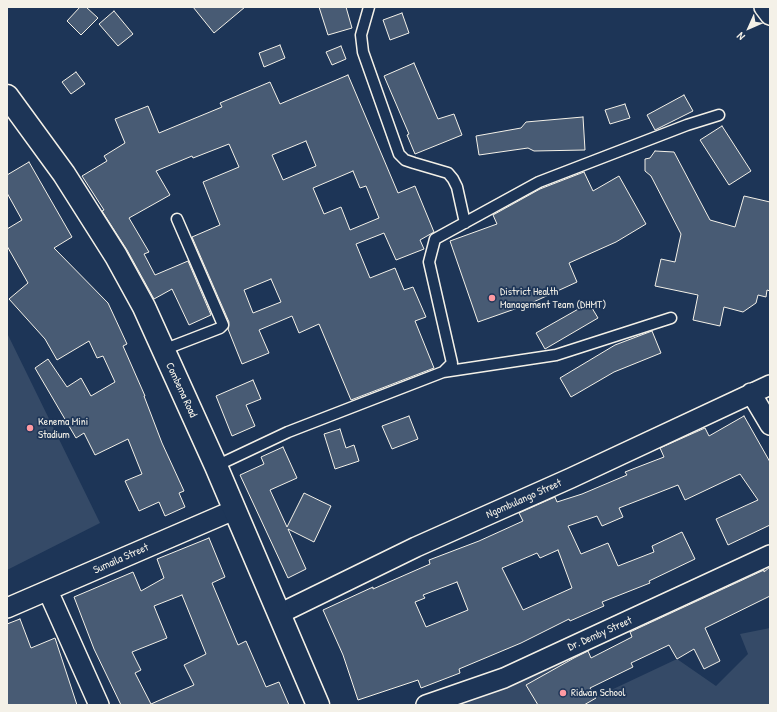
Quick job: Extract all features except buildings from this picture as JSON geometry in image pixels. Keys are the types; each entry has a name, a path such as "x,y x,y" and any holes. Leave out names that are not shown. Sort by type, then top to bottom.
{"street":[{"path":"764,7 770,15"},
{"name":"Combema Road","path":"7,96 64,174 116,256 144,307 216,466 318,705"},
{"name":"Ngombulango Street","path":"279,614 416,546 564,481 770,384"},
{"path":"751,393 770,425"},
{"name":"Sumaila Street","path":"7,608 234,510"},
{"name":"Dr. Demby Street","path":"426,705 504,678 770,555"},
{"path":"48,591 99,705"}],"lane":[{"path":"370,7 361,35 363,52 399,154 405,160 448,173 454,179 465,223"},
{"path":"442,372 452,363 429,262 435,239 539,182 687,125 719,115"},
{"path":"163,350 220,328 223,325 177,219"},
{"path":"216,466 288,432 442,372 556,355 671,318"}],"shaded area":[{"name":"Kenema Mini Stadium","path":"7,333 100,523 7,570"},
{"path":"770,628 770,705 441,705 562,659 592,699 677,659 716,686 748,654 740,634"}],"place":[{"name":"District Health Management Team (DHMT)","path":"492,298"},
{"name":"Kenema Mini Stadium","path":"30,428"},
{"name":"Ridwan School","path":"563,693"}]}
